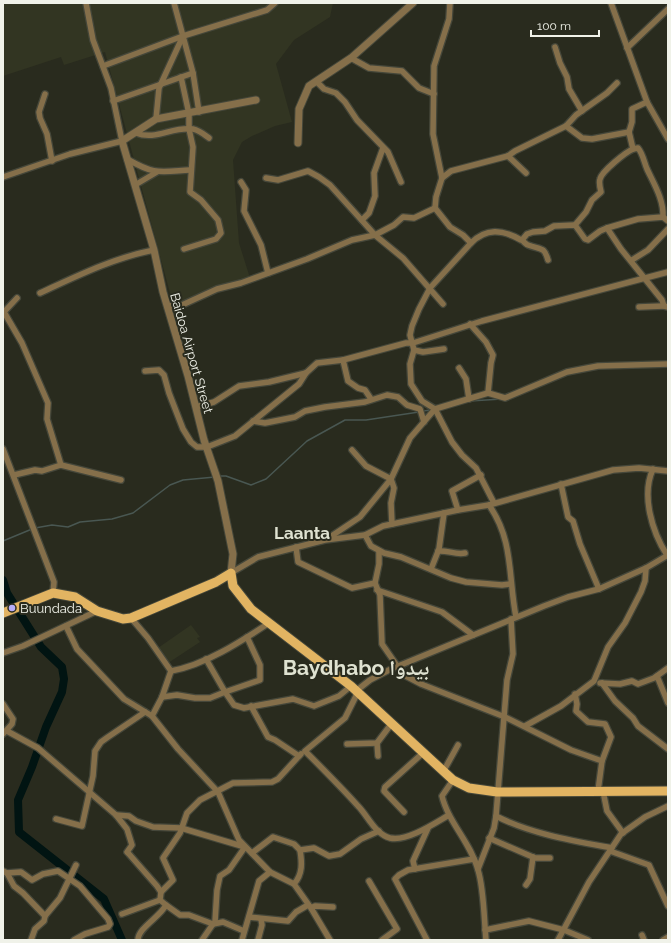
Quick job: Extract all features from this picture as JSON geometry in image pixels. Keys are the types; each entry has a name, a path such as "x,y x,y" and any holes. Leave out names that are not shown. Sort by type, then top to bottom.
{"main road":[{"path":"6,612 39,600 53,593 75,597 97,611 123,619 131,618 216,582 231,573 233,586 250,609 353,689 424,752 443,772 453,780 468,788 497,792 668,791"}],"street":[{"path":"86,3 93,40 113,101 122,141"},
{"path":"174,3 193,73 199,112"},
{"path":"102,66 183,36 267,10 275,3"},
{"path":"298,142 299,109 309,86 351,58 414,3"},
{"path":"450,3 449,19 434,66 433,134 442,178 436,197 435,208 450,227 463,235 471,243"},
{"path":"611,3 647,102 668,139"},
{"path":"627,48 668,9"},
{"path":"156,119 161,84 183,36"},
{"path":"555,47 560,63 567,77 569,88 582,111"},
{"path":"351,58 369,68 402,71 419,88 434,94"},
{"path":"113,101 193,73"},
{"path":"182,77 193,147 190,170 190,192 201,200 218,220 221,233 216,239 184,249"},
{"path":"317,82 324,89 340,96 357,120 391,158 393,168 401,182"},
{"path":"442,178 451,171 508,156 515,151 566,126 617,83"},
{"path":"45,94 39,112 47,134 52,161"},
{"path":"3,177 122,141 156,119 189,114 256,100"},
{"path":"633,149 629,132 632,122 632,109 647,102"},
{"path":"566,126 582,138 592,139 629,132"},
{"path":"136,133 146,137 177,129 195,129 210,138"},
{"name":"Baidoa Airport Street","path":"122,141 154,250 171,323 218,482 233,554 231,573"},
{"path":"362,220 370,213 376,196 374,173 383,148"},
{"path":"522,240 527,234 533,232 545,231 560,225 575,225 586,212 592,200 600,192 599,179 602,175 620,157 633,149 638,148 658,191 665,219 638,219 607,228 600,231 588,240 584,239 575,225"},
{"path":"508,156 526,173"},
{"path":"127,159 148,170 156,172 190,170"},
{"path":"135,185 156,172"},
{"path":"266,178 278,180 308,172 319,176 330,185 375,235 403,258 443,304"},
{"path":"241,182 246,190 244,211 261,245 268,273"},
{"path":"167,306 176,306 217,289 241,283 352,240 375,235 394,225 403,217 414,218 435,208"},
{"path":"607,228 666,306"},
{"path":"632,260 648,250 668,229"},
{"path":"478,869 494,828 496,816 507,680 513,654 513,618 510,584 511,567 501,525 481,476 452,442 435,409 422,401 411,384 410,364 414,350 410,335 412,326 430,288 479,235 486,232 505,234 522,240 527,245 540,248 546,252 548,260"},
{"path":"40,294 95,267 125,256 154,250"},
{"path":"145,371 158,370 164,375 169,393 191,442 197,447 207,447 235,436 299,384 306,373 318,363 344,360 406,342 413,343 470,324 668,272"},
{"path":"17,298 4,312 22,343 48,403 47,419 61,465"},
{"path":"171,323 171,312 176,306"},
{"path":"639,307 666,306"},
{"path":"470,324 486,342 493,355 488,393"},
{"path":"414,350 422,352 444,349"},
{"path":"344,360 348,381 358,388 365,390 372,399"},
{"path":"325,540 360,517 391,479 410,438 435,409 488,393 505,398 567,372 598,366 668,364"},
{"path":"459,368 466,379 468,399"},
{"path":"196,407 214,402 239,386 269,382 306,373"},
{"path":"253,421 265,423 295,417 305,411 365,402 387,395 398,397 407,405 420,409"},
{"path":"422,401 420,409 424,422"},
{"path":"3,449 14,475 22,504 54,582 53,593"},
{"path":"352,450 366,466 391,479 394,488 390,503 392,524"},
{"path":"14,475 35,470 42,471 61,465 121,480"},
{"path":"231,573 258,557 325,540 365,535 383,526 492,504 613,470 653,469 668,471"},
{"path":"206,659 225,692 234,704 244,708 293,699 314,706 340,696 399,666 513,618 568,597 599,589 646,568 668,555 662,548 649,511 647,499 653,469"},
{"path":"458,510 452,491 481,476"},
{"path":"561,484 568,517 573,522 580,544 599,589"},
{"path":"431,569 438,551 444,524 444,513"},
{"path":"365,535 371,546 384,553 401,557 451,578 466,582 481,582 502,585 510,584"},
{"path":"296,547 298,562 352,588 375,583"},
{"path":"379,550 379,564 375,583 380,595 382,644 399,666 402,674 421,684 505,717 571,750 602,761"},
{"path":"438,551 447,550 459,554 465,553"},
{"path":"524,726 561,706 575,694 594,682 608,647 625,623 641,592 645,581 646,568"},
{"path":"378,590 442,612 473,635"},
{"path":"3,653 23,646 97,611"},
{"path":"131,618 148,638 171,671"},
{"path":"171,671 182,669 206,659 247,637 268,623"},
{"path":"66,626 77,649 124,699 152,716 178,749 218,792 233,830 239,840 270,872 294,884 330,940"},
{"path":"162,697 177,695 194,698 210,698 260,680 260,665 247,637"},
{"path":"594,682 620,684 632,681 638,684 656,676 668,668"},
{"path":"152,716 162,697 171,671"},
{"path":"656,676 668,703"},
{"path":"602,683 615,701 633,718 638,726 668,749"},
{"path":"160,900 161,892 173,880 163,858 182,828 187,813 193,806 200,800 233,783 272,782 278,779 298,756 345,718 356,696 353,689"},
{"path":"575,694 577,704 576,711 588,722 605,724 611,737 602,756 600,791 607,811 623,832"},
{"path":"3,704 13,719 12,724 5,732 38,748 116,815 127,829 132,845 127,852 142,870 152,879 161,892"},
{"path":"251,706 268,737 275,740 298,756"},
{"path":"56,819 80,827 90,794 95,751 101,742 145,712"},
{"path":"378,756 377,743 392,724"},
{"path":"347,744 377,743"},
{"path":"443,772 458,745"},
{"path":"305,751 359,807 370,823 390,838 400,838 428,828 449,816"},
{"path":"404,812 384,791 385,787 424,752"},
{"path":"453,780 442,796 444,808 462,834 478,869 486,940"},
{"path":"558,940 589,882 623,832 645,817 668,806"},
{"path":"116,815 130,816 153,827 182,828 245,847"},
{"path":"496,816 544,833 611,850 649,865 668,906"},
{"path":"415,869 413,861 428,828"},
{"path":"300,850 314,848 329,856 340,854 361,839 379,831"},
{"path":"252,853 274,836 294,844 300,850 302,864 298,879 294,884"},
{"path":"489,838 533,857 550,858"},
{"path":"202,940 214,923 220,876 229,870 245,847"},
{"path":"526,885 530,879 533,857"},
{"path":"427,940 395,879 408,870 474,859"},
{"path":"31,940 36,929 44,921 45,916 60,898 76,865"},
{"path":"5,872 21,872 32,880 43,874 58,871 76,883 89,896 108,919 110,924 108,927 85,934 74,940"},
{"path":"5,872 14,886 24,893 45,916"},
{"path":"242,940 259,881 270,872"},
{"path":"369,882 396,929 382,940"},
{"path":"160,900 180,915 192,915 214,923 223,922 244,930"},
{"path":"122,914 160,900"},
{"path":"138,940 140,931 163,911 166,905"},
{"path":"249,917 288,920 296,912 310,907 333,907"},
{"path":"258,940 262,925 260,919"},
{"path":"485,930 529,921 564,930 588,940"},
{"path":"663,940 668,937"}],"shaded area":[{"path":"3,3 333,3 330,17 294,40 276,64 292,122 275,126 242,142 233,160 239,243 250,278 235,281 173,304 105,52 64,65 61,57 3,76"},
{"path":"191,625 200,637 197,638 200,642 168,663 158,648"}],"waterway":[{"path":"470,401 502,399"},
{"path":"423,411 431,410"},
{"path":"219,476 226,476 251,485 266,479 307,441 345,420 366,420 419,412"},
{"path":"35,528 52,525 68,527 80,522 112,519 133,513 170,485 183,480 215,477"},
{"path":"3,541 32,529"},
{"path":"3,580 7,593 41,647 62,667 64,679 62,692 46,727 32,767 18,800 19,832 104,899 122,940"}],"place":[{"name":"Buundada","path":"12,608"}],"district":[{"name":"Laanta","path":"302,533"},
{"name":"Baydhabo بيدوا","path":"356,668"}]}
